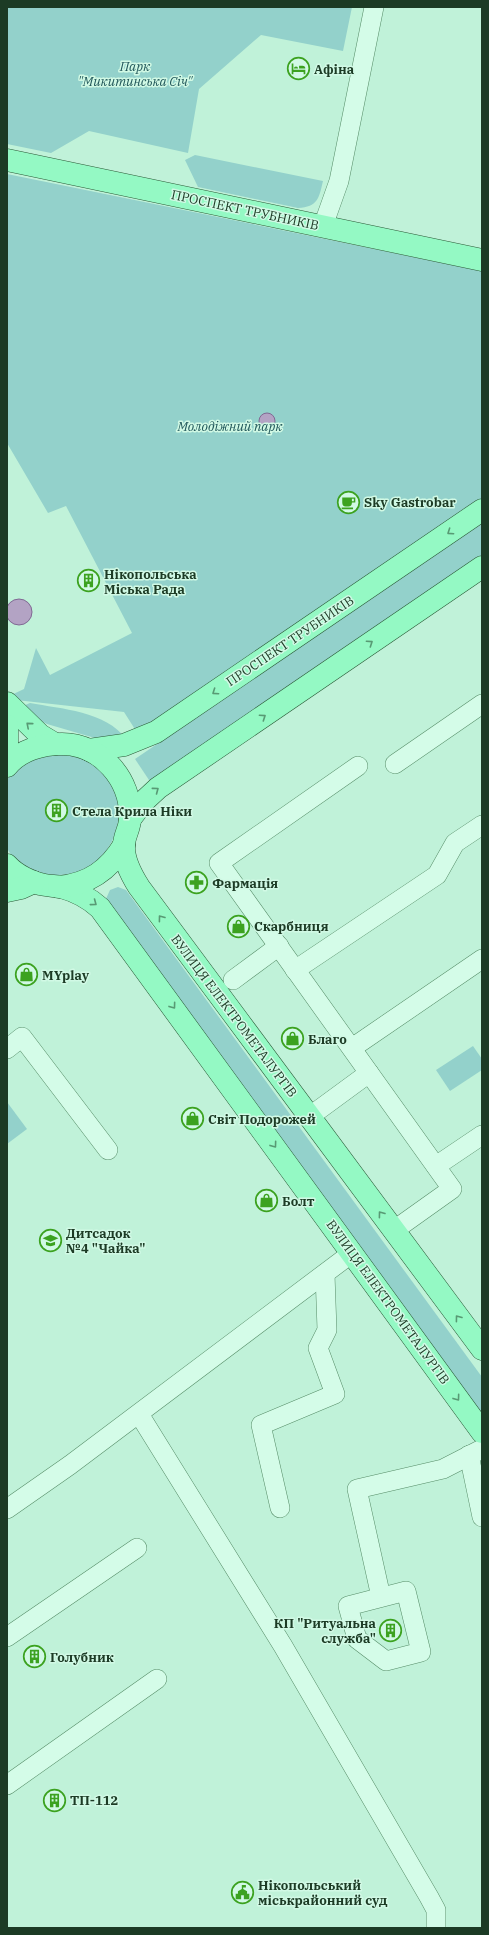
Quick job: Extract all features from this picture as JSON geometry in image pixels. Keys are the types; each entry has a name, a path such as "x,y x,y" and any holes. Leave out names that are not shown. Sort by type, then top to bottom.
{"main road":[{"name":"ПРОСПЕКТ ТРУБНИКІВ","path":"7,160 323,226 387,242 482,260"},
{"name":"ПРОСПЕКТ ТРУБНИКІВ","path":"89,750 124,745 156,732 482,510"},
{"path":"130,819 144,801 158,788 482,567"},
{"path":"7,703 30,725 55,744"},
{"path":"7,726 7,750"},
{"name":"ВУЛИЦЯ ЕЛЕКТРОМЕТАЛУРГІВ","path":"55,744 78,746 89,750 101,757 120,778 130,805 130,819 124,845 129,867 145,896 482,1349"},
{"path":"7,766 29,750 55,744"},
{"path":"59,886 73,885 98,875 117,856 124,845"},
{"name":"ВУЛИЦЯ ЕЛЕКТРОМЕТАЛУРГІВ","path":"7,865 21,876 17,890 59,886 74,891 93,902 105,914 482,1432"}],"street":[{"path":"323,226 339,180 374,7"},
{"path":"395,764 482,704"},
{"path":"358,766 219,863 452,1189 393,1231"},
{"path":"295,970 437,874 455,844 482,825"},
{"path":"232,980 279,946"},
{"path":"352,1048 482,959"},
{"path":"7,1049 22,1037 108,1150"},
{"path":"309,1118 369,1073"},
{"path":"436,1166 482,1135"},
{"path":"7,1509 139,1414 352,1253"},
{"path":"280,1508 261,1425 335,1394 318,1348 327,1330 325,1274"},
{"path":"139,1414 284,1646 436,1910 436,1928"},
{"path":"381,1598 357,1488 443,1469 475,1452 482,1517"},
{"path":"7,1637 137,1548"},
{"path":"7,1785 157,1679"}],"green space":[{"name":"Парк \"Микитинська Січ\"","path":"7,7 352,7 343,51 261,35 199,89 188,153 89,131 51,153 7,144"},
{"path":"195,155 323,181 319,197 314,204 298,208 198,187 185,160"},
{"name":"Молодіжний парк","path":"7,174 482,271 482,498 138,734 124,712 7,699 7,697 24,689 36,648 50,675 132,633 66,506 48,513 7,443"},
{"path":"482,523 482,559 153,786 135,759"},
{"path":"30,703 69,710 95,717 107,722 126,739 105,741 47,724 31,716 23,706"},
{"path":"58,753 76,757 93,764 108,778 116,795 119,814 116,832 107,849 95,863 78,872 54,875 43,874 31,870 10,854 8,850 7,780 23,764 36,758"},
{"path":"118,887 126,890 482,1377 482,1419 105,901 110,890"},
{"path":"473,1046 482,1059 482,1070 450,1091 436,1070"},
{"path":"7,1102 27,1129 7,1144"}],"shaded area":[{"path":"264,413 270,413 275,418 273,427 270,429 264,429 259,424 259,418"},
{"path":"19,599 28,603 32,612 28,621 19,625 10,621 6,612 10,603"}],"place":[{"name":"Афіна","path":"299,69"},
{"name":"Sky Gastrobar","path":"349,502"},
{"name":"Нiкопольська Міська Рада","path":"88,581"},
{"name":"Стела Крила Ніки","path":"57,811"},
{"name":"Фармація","path":"196,883"},
{"name":"Скарбниця","path":"239,926"},
{"name":"MYplay","path":"26,975"},
{"name":"Благо","path":"293,1039"},
{"name":"Світ Подорожей","path":"192,1119"},
{"name":"Болт","path":"267,1201"},
{"name":"Дитсадок №4 \"Чайка\"","path":"50,1240"},
{"name":"КП \"Ритуальна служба\"","path":"391,1630"},
{"name":"Голубник","path":"35,1657"},
{"name":"ТП-112","path":"55,1800"},
{"name":"Нікопольський міськрайонний суд","path":"242,1892"}]}
